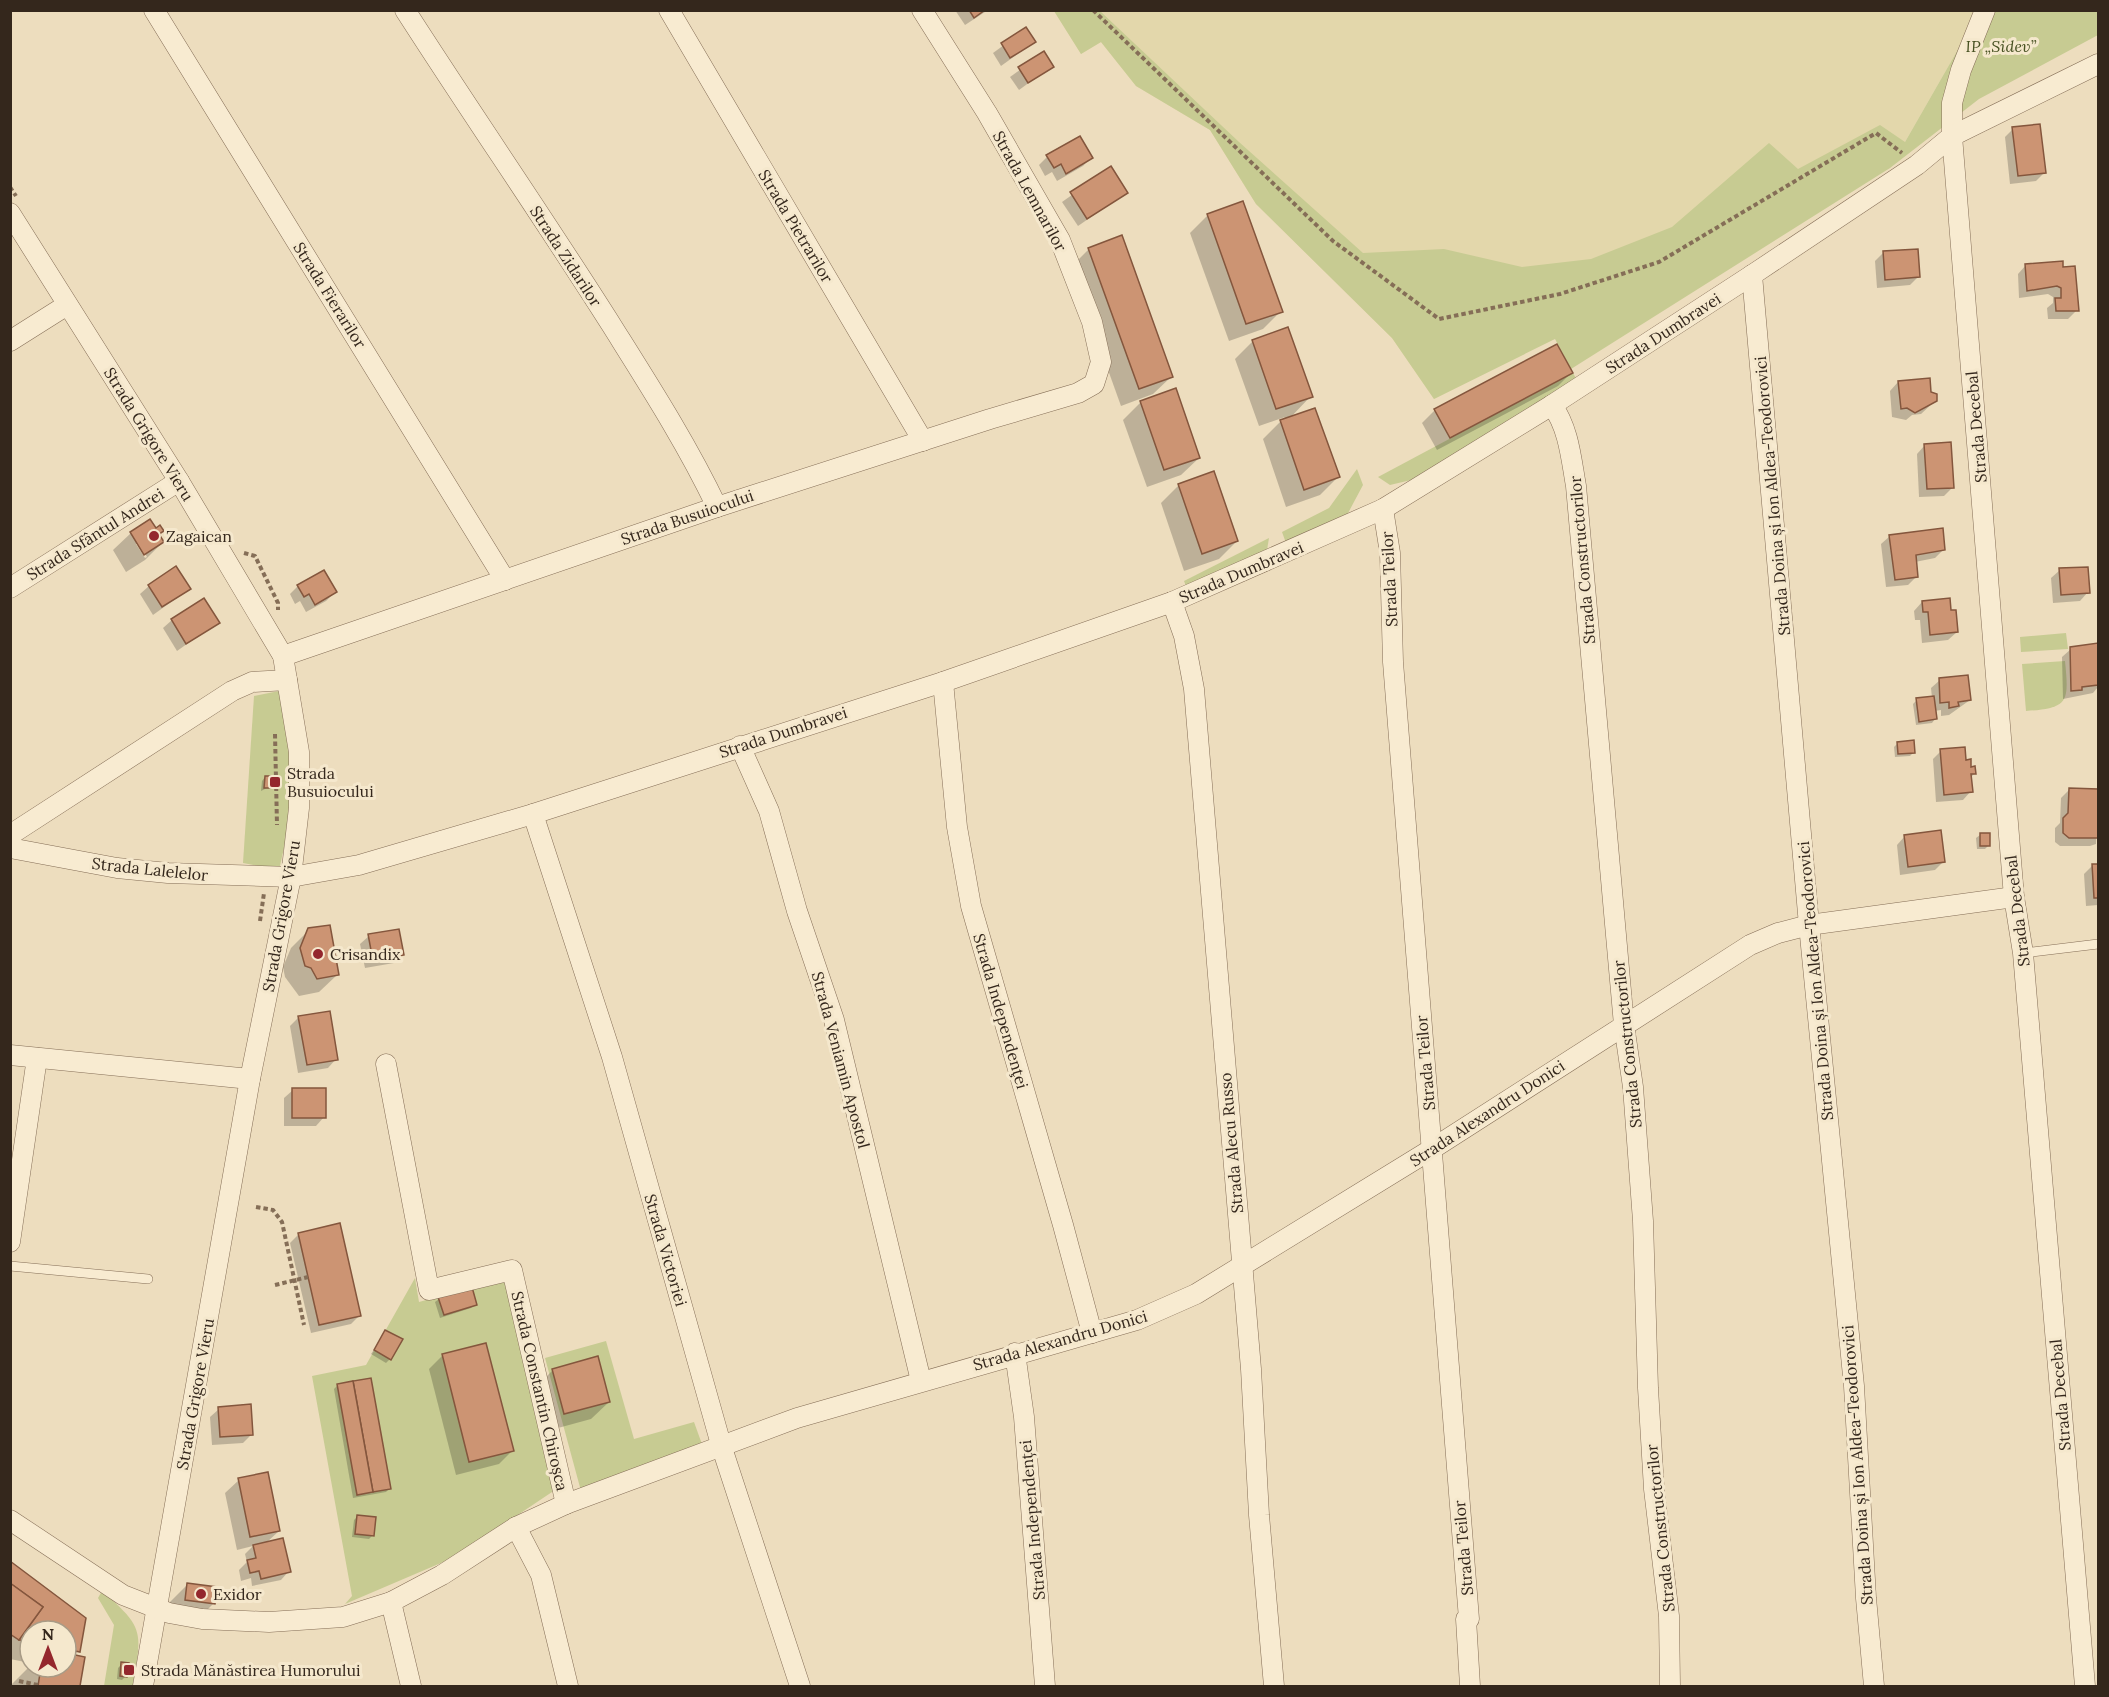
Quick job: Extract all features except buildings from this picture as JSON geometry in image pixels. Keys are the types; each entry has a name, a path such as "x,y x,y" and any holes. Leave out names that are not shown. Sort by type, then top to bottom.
{"street":[{"name":"Strada Fierarilor","path":"154,10 505,580"},
{"name":"Strada Zidarilor","path":"405,10 654,393 692,454 717,507"},
{"name":"Strada Pietrarilor","path":"669,10 922,441"},
{"name":"Strada Lemnarilor","path":"922,10 987,113 1059,240 1092,322 1101,362 1094,384"},
{"name":"Strada Decebal","path":"1985,10 1961,70 1952,102 1952,136 2014,897 2023,953 2085,1686"},
{"name":"Strada Dumbravei","path":"291,877 358,865 533,814 943,682 1172,602 1383,508 1552,405 1752,275 1917,165 1952,136 2098,63"},
{"name":"Strada Grigore Vieru","path":"14,205 67,305 179,481 283,656 299,752 300,782 291,877 250,1079 143,1686"},
{"name":"Strada Doina și Ion Aldea-Teodorovici","path":"1752,275 1809,926 1854,1386 1866,1598 1874,1686"},
{"path":"10,341 67,305"},
{"name":"Strada Busuiocului","path":"283,656 717,507 1078,393 1094,384"},
{"name":"Strada Constructorilor","path":"1552,405 1561,418 1567,435 1576,486 1624,1025 1633,1087 1643,1221 1648,1388 1654,1489 1669,1616 1670,1686"},
{"name":"Strada Sfântul Andrei","path":"10,588 179,481"},
{"name":"Strada Teilor","path":"1383,508 1390,553 1393,662 1469,1620 1466,1618 1470,1686"},
{"name":"Strada Alecu Russo","path":"1172,602 1184,636 1194,689 1274,1686"},
{"path":"10,835 232,691 252,682 287,680"},
{"name":"Strada Independenţei","path":"943,682 957,827 971,906 1092,1333"},
{"name":"Strada Veniamin Apostol","path":"740,746 769,811 797,911 834,1020 921,1381"},
{"name":"Strada Victoriei","path":"533,814 612,1057 722,1448 800,1686"},
{"name":"Strada Lalelelor","path":"10,848 117,868 168,873 291,877"},
{"name":"Strada Alexandru Donici","path":"157,1610 202,1619 269,1622 343,1617 391,1602 442,1575 516,1527 566,1504 722,1448 797,1418 1015,1353 1137,1320 1196,1294 1432,1149 1750,945 1778,933 1809,926 2014,897"},
{"path":"10,1055 250,1079"},
{"path":"10,1242 37,1058"},
{"name":"Strada Constantin Chiroșca","path":"386,1064 429,1290 512,1270 566,1504"},
{"name":"Strada Independenței","path":"1015,1353 1024,1417 1046,1686"},
{"path":"10,1520 95,1579 123,1596 157,1610"},
{"path":"516,1527 541,1575 568,1686"},
{"path":"391,1602 411,1686"}],"lane":[{"path":"2023,953 2098,944"},
{"path":"10,1266 148,1279"}],"path":[{"path":"1093,10 1333,241 1439,318 1560,294 1659,262 1876,133 1917,165"},
{"path":"10,187 14,205"},
{"path":"237,550 255,556 278,603 279,620"},
{"path":"256,1207 273,1210 282,1222 304,1325"},
{"path":"275,1286 308,1277"},
{"path":"19,1681 38,1685"}],"shaded area":[{"path":"1054,11 1980,11 1890,168 1434,399 1392,338 1256,204 1210,130 1136,86 1101,42 1081,54"}],"green space":[{"name":"IP „Sidev”","path":"1054,11 1100,11 1239,142 1363,253 1444,249 1522,267 1591,259 1672,227 1769,143 1798,169 1880,125 1905,142 1980,11 2098,11 2098,35 1979,99 1890,168 1571,369 1555,339 1434,399 1392,338 1256,204 1210,130 1136,86 1101,42 1081,54"},
{"path":"1573,373 1577,380 1411,480 1390,485 1378,477"},
{"path":"1357,469 1363,485 1347,515 1286,543 1282,532 1329,508"},
{"path":"1269,538 1267,550 1186,586 1184,581"},
{"path":"2066,633 2068,649 2021,652 2020,637"},
{"path":"2065,661 2067,686 2063,700 2051,708 2026,711 2022,664"},
{"path":"279,691 293,768 291,817 279,870 243,863 254,696"},
{"path":"415,1278 419,1302 506,1278 555,1490 455,1557 345,1604 352,1596 312,1376 366,1365"},
{"path":"606,1341 634,1439 694,1422 703,1447 581,1491 545,1358","holes":["598,1357 610,1402 564,1414 552,1369"]},
{"path":"102,1591 126,1614 137,1632 138,1654 133,1686 104,1686 114,1625 98,1598"}],"place":[{"name":"Zagaican","path":"154,536"},
{"name":"Strada Busuiocului","path":"275,782"},
{"name":"Crisandix","path":"318,954"},
{"name":"Exidor","path":"201,1594"},
{"name":"Strada Mănăstirea Humorului","path":"129,1670"}]}
